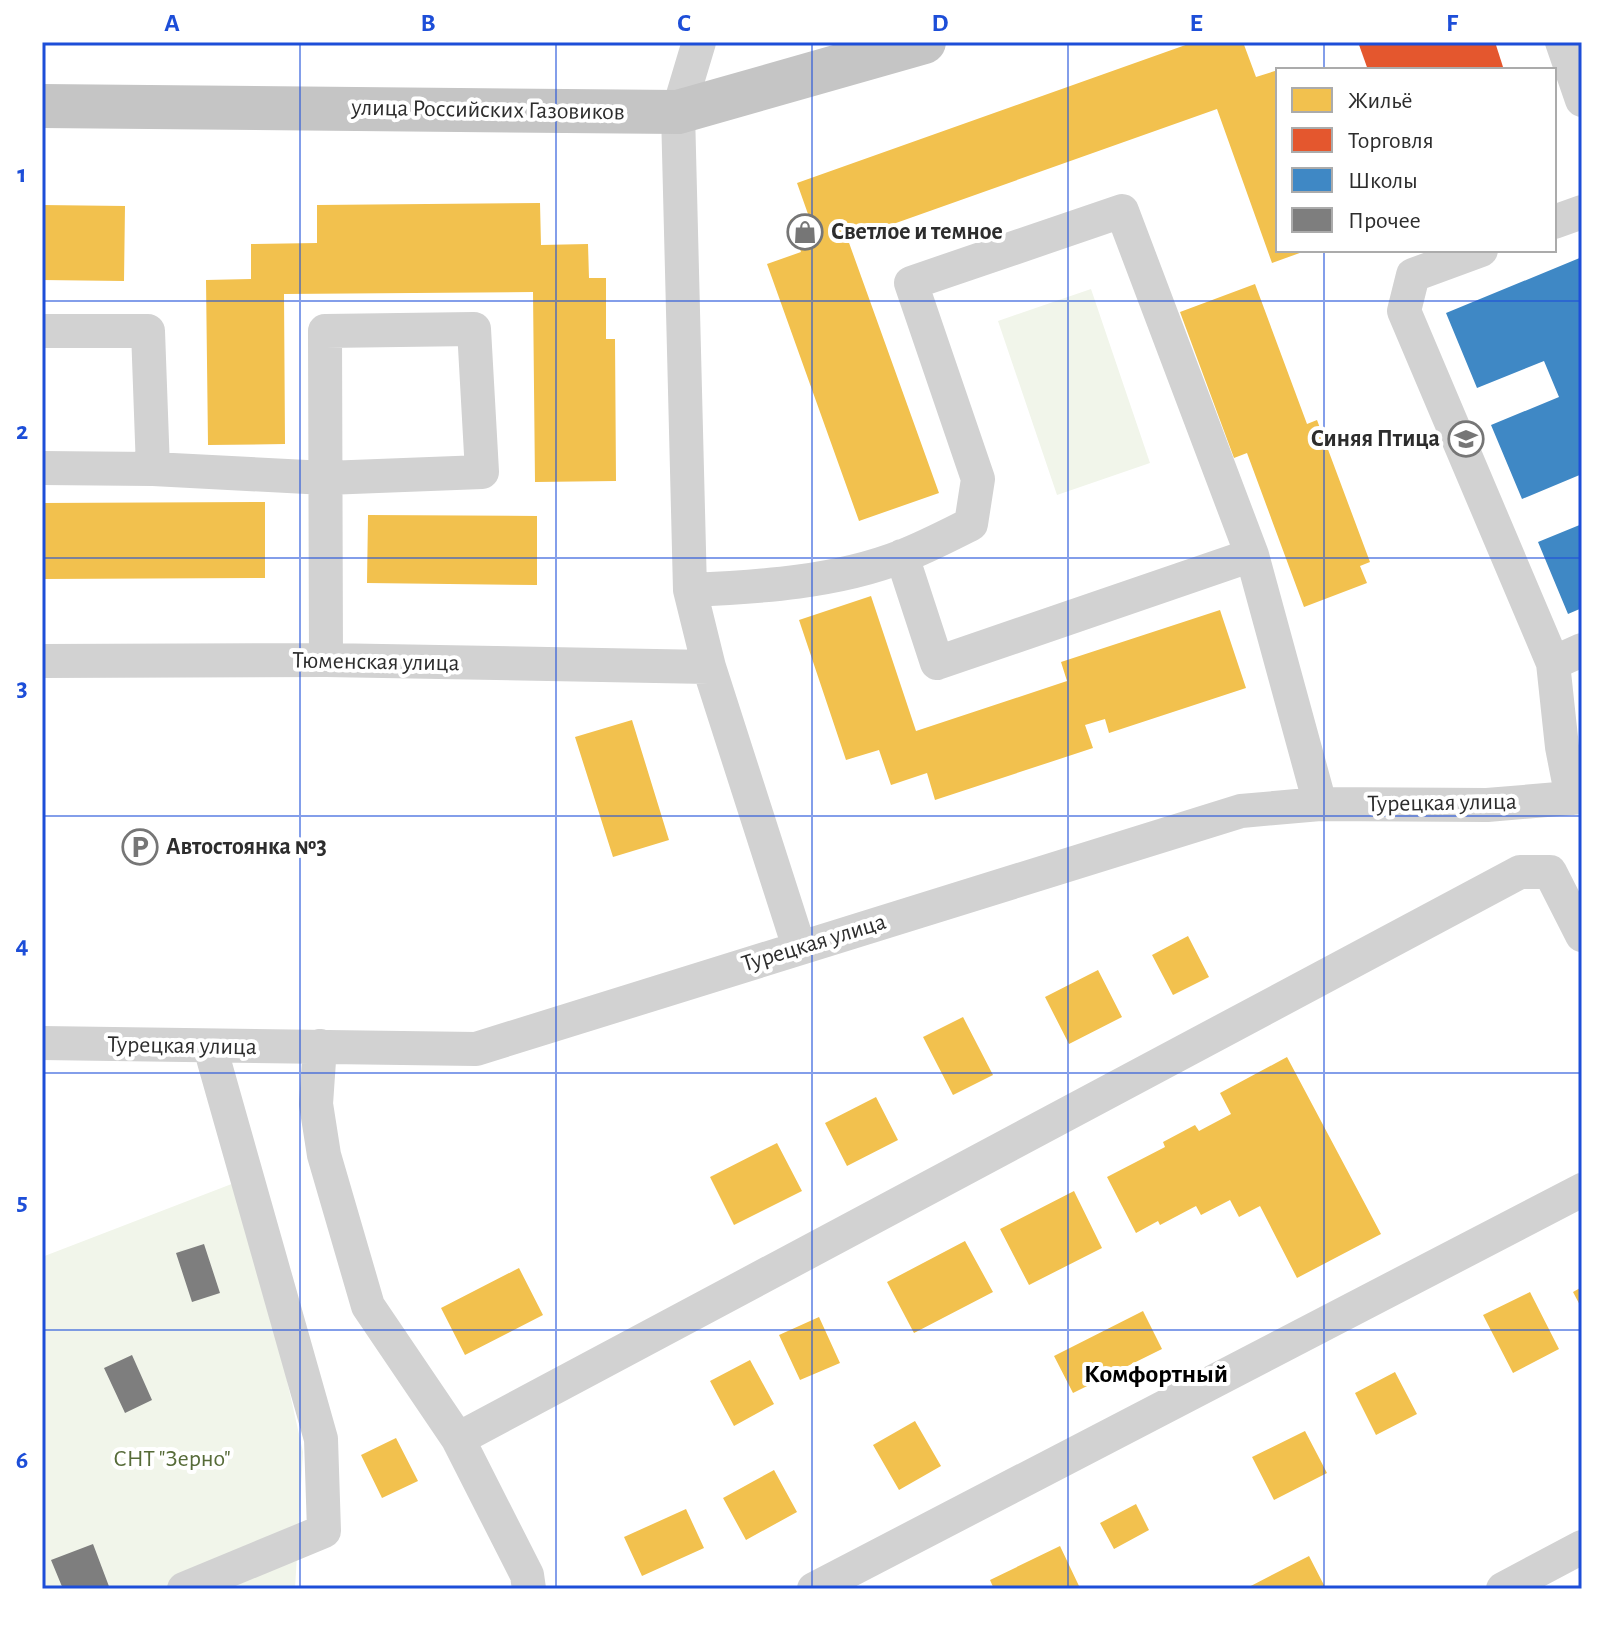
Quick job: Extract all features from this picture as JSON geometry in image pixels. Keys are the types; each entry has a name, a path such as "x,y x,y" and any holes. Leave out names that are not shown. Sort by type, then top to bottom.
{"main road":[{"name":"улица Российских Газовиков","path":"42,106 678,112 924,42"}],"street":[{"path":"699,42 678,112 690,590 709,667 799,947"},
{"path":"1562,42 1582,100"},
{"path":"690,590 753,587 820,577 902,556 971,524 978,479 911,283 1122,211 1252,555 1320,804"},
{"path":"1556,221 1582,212"},
{"path":"1476,252 1413,275 1404,311 1568,656 1577,798"},
{"path":"42,468 153,469 326,478 482,472 474,329 325,331 326,478 326,660"},
{"path":"42,331 148,331 153,469"},
{"path":"902,556 937,663 1252,555"},
{"name":"Тюменская улица","path":"42,661 326,660 709,667"},
{"name":"Турецкая улица","path":"42,1043 476,1049 1241,811 1320,804 1487,805 1577,798"},
{"path":"458,1439 1520,872 1550,872 1582,935"},
{"path":"320,1046 316,1104 324,1155 368,1306 458,1439 527,1575 529,1589"},
{"path":"184,1589 324,1531 321,1439 210,1047"},
{"path":"814,1589 1582,1190"},
{"path":"1503,1589 1582,1547"}],"green space":[{"path":"1091,289 1150,463 1057,495 998,321"},
{"name":"СНТ \"Зерно\"","path":"242,1180 303,1452 295,1589 42,1589 42,1257"}],"building: Жильё":[{"path":"1194,42 1243,42 1256,77 1276,71 1276,252 1302,252 1272,263 1217,109 848,240 939,493 859,521 767,264 801,252 790,220 808,214 797,183"},
{"path":"540,203 541,245 588,244 589,278 606,278 606,339 615,339 616,481 535,482 533,292 284,294 285,444 208,445 206,280 251,279 251,244 317,243 317,205"},
{"path":"42,205 125,206 124,281 42,280"},
{"path":"1255,284 1307,424 1317,420 1370,562 1360,566 1367,583 1304,607 1247,453 1234,458 1180,312"},
{"path":"265,502 265,578 42,579 42,503"},
{"path":"368,515 537,516 537,585 367,583"},
{"path":"871,596 916,731 1067,681 1061,662 1220,610 1246,688 1109,733 1105,719 1085,725 1093,748 935,800 927,773 891,785 879,750 846,760 799,620"},
{"path":"632,720 669,840 613,857 575,737"},
{"path":"1188,936 1209,977 1173,995 1152,955"},
{"path":"1098,970 1122,1017 1069,1044 1045,997"},
{"path":"963,1017 993,1075 953,1095 923,1037"},
{"path":"1287,1057 1381,1234 1297,1278 1260,1206 1239,1217 1230,1200 1201,1215 1196,1206 1160,1225 1158,1221 1136,1233 1107,1177 1165,1147 1163,1142 1195,1125 1199,1131 1231,1114 1220,1093"},
{"path":"876,1097 898,1140 847,1166 825,1123"},
{"path":"777,1143 802,1191 734,1225 710,1177"},
{"path":"1074,1191 1102,1248 1029,1285 1000,1229"},
{"path":"965,1241 993,1292 914,1333 887,1282"},
{"path":"519,1268 543,1315 465,1355 441,1308"},
{"path":"1582,1287 1582,1309 1573,1292"},
{"path":"1530,1292 1559,1349 1513,1373 1483,1315"},
{"path":"1143,1311 1162,1349 1073,1393 1054,1356"},
{"path":"819,1317 840,1363 800,1380 779,1335"},
{"path":"750,1360 774,1404 734,1426 710,1381"},
{"path":"1395,1372 1417,1414 1376,1435 1355,1393"},
{"path":"915,1421 941,1466 899,1490 873,1445"},
{"path":"1305,1431 1327,1473 1274,1500 1252,1457"},
{"path":"396,1438 418,1481 382,1498 361,1455"},
{"path":"774,1470 797,1512 746,1540 723,1498"},
{"path":"1136,1504 1149,1530 1114,1549 1100,1523"},
{"path":"686,1509 704,1548 642,1576 624,1537"},
{"path":"1060,1546 1079,1586 1072,1589 994,1589 990,1580"},
{"path":"1309,1556 1326,1589 1245,1589"}],"building: Торговля":[{"path":"1358,42 1495,42 1503,68 1367,68"}],"building: Школы":[{"path":"1582,257 1582,474 1522,499 1491,425 1559,397 1544,361 1477,388 1446,313"},
{"path":"1582,524 1582,608 1568,614 1538,542"}],"building: Прочее":[{"path":"204,1244 220,1293 192,1302 176,1253"},
{"path":"132,1355 152,1400 125,1413 104,1368"},
{"path":"93,1544 110,1589 63,1589 51,1560"}],"place":[{"name":"Светлое и темное","path":"805,232"},
{"name":"Синяя Птица","path":"1466,439"},
{"name":"Автостоянка №3","path":"140,847"}],"district":[{"name":"Комфортный","path":"1156,1374"}]}
